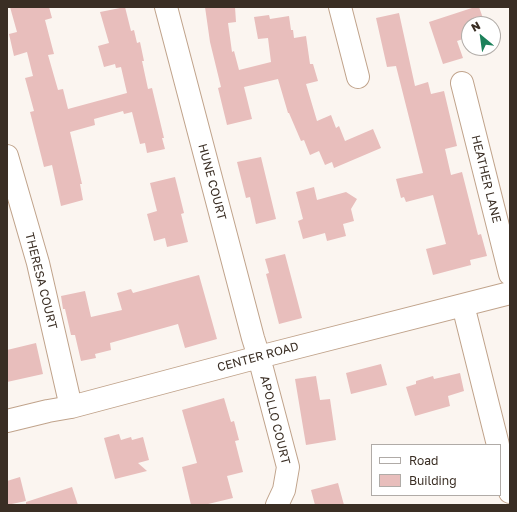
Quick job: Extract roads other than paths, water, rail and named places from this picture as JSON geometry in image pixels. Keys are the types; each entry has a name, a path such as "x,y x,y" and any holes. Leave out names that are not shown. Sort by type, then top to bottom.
{"street":[{"name":"HUNE COURT","path":"166,7 252,338 259,357"},
{"path":"340,7 358,78"},
{"name":"HEATHER LANE","path":"462,83 510,274"},
{"name":"THERESA COURT","path":"7,156 38,263 71,407"},
{"name":"CENTER ROAD","path":"7,421 71,407 510,293"},
{"path":"463,305 498,444"},
{"name":"APOLLO COURT","path":"259,357 288,467 284,490 278,505"},
{"path":"501,456 510,492"}]}
